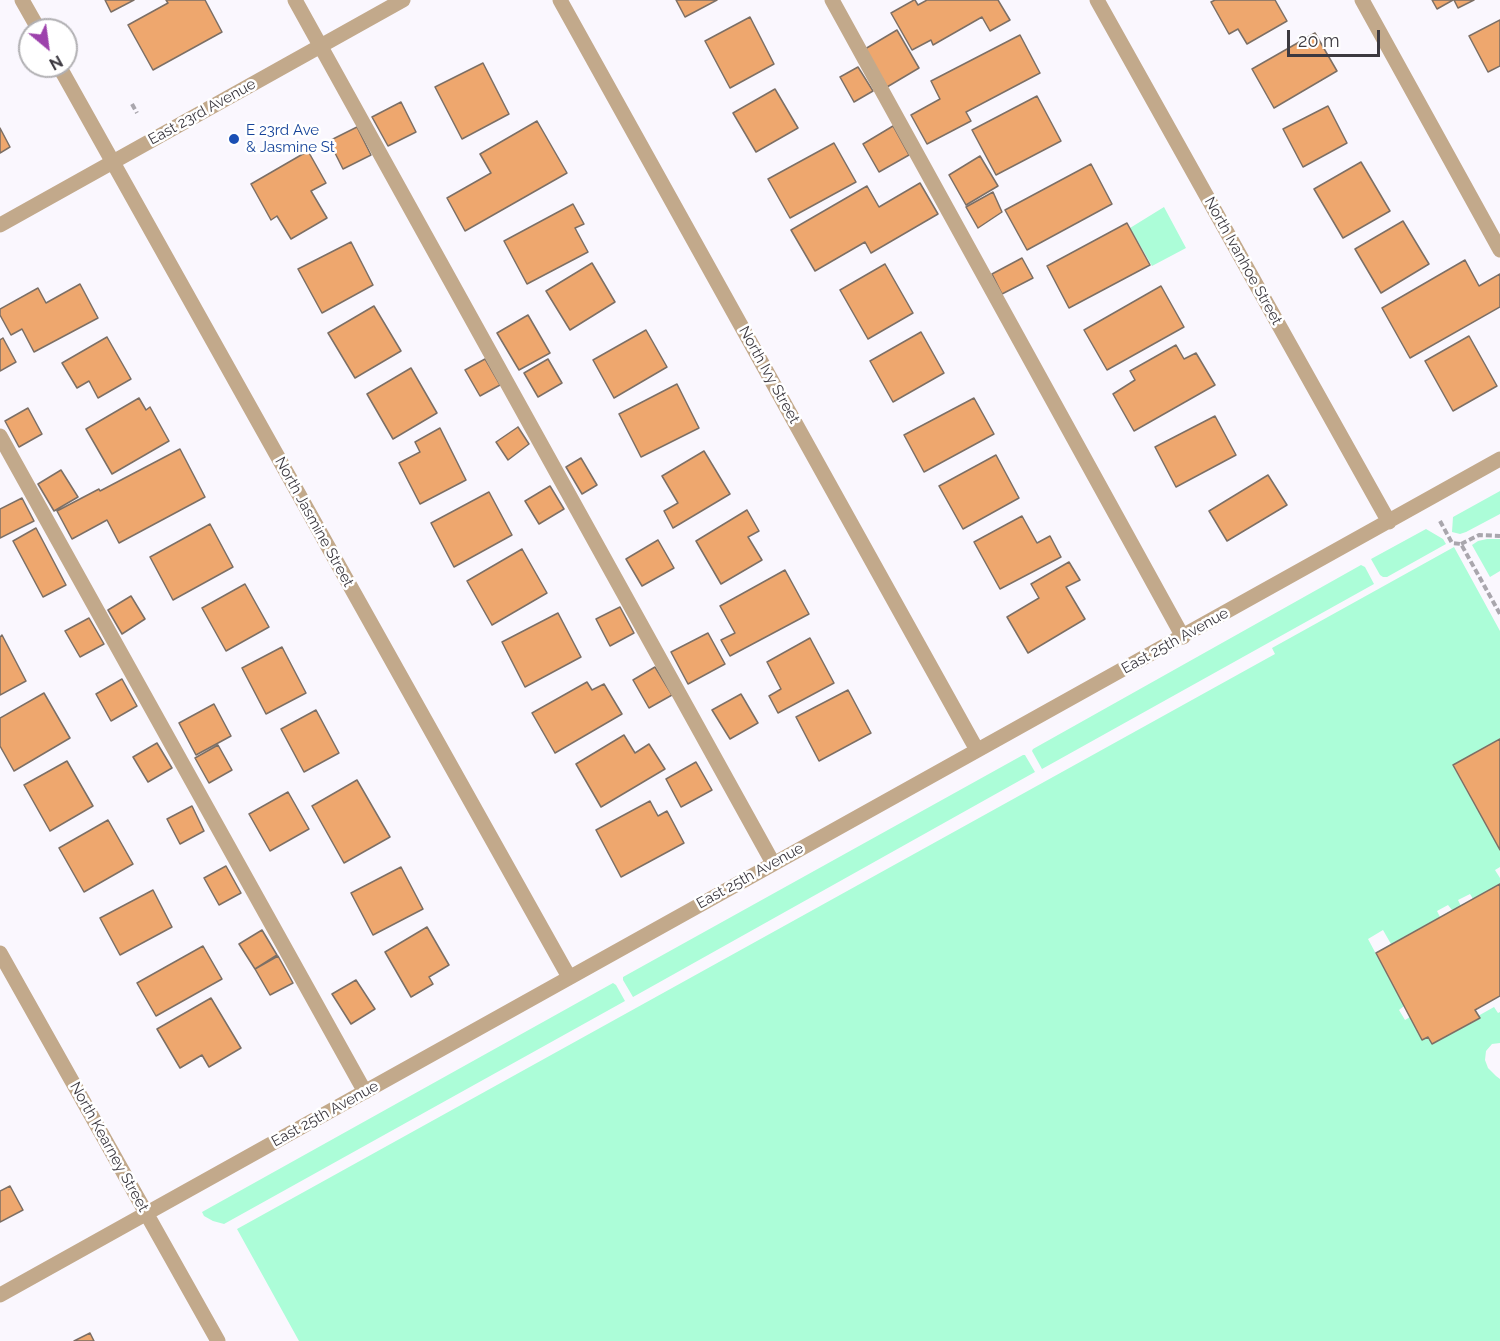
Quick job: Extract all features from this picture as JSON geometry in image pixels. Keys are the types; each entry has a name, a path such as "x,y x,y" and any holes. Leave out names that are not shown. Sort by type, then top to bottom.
{"street":[{"path":"22,0 32,18"},
{"path":"295,0 773,863"},
{"name":"East 23rd Avenue","path":"0,225 403,0"},
{"name":"North Ivy Street","path":"560,0 977,750"},
{"path":"832,0 1183,637"},
{"name":"North Ivanhoe Street","path":"1097,0 1389,522"},
{"path":"1362,0 1500,250"},
{"name":"North Jasmine Street","path":"66,78 569,977"},
{"path":"0,436 365,1092"},
{"name":"East 25th Avenue","path":"0,1295 1500,459"},
{"name":"North Kearney Street","path":"0,953 218,1341"}],"path":[{"path":"132,104 137,113"},
{"path":"1440,521 1452,543 1461,544 1479,535 1500,536"},
{"path":"1461,544 1500,614"}],"green space":[{"path":"1164,207 1186,248 1152,266 1130,228"},
{"path":"1500,491 1500,514 1466,532 1460,534 1452,532 1453,517"},
{"path":"1426,529 1443,539 1446,544 1387,577 1380,575 1371,559"},
{"path":"1487,539 1500,539 1500,571 1490,577 1472,545"},
{"path":"1454,547 1500,631 1500,739 1453,766 1500,850 1500,867 1495,870 1500,878 1500,884 1473,899 1470,894 1458,900 1461,906 1452,910 1448,905 1437,911 1440,917 1391,944 1383,930 1368,939 1404,1006 1399,1010 1405,1020 1410,1017 1422,1040 1428,1037 1432,1044 1479,1019 1478,1016 1494,1007 1498,1013 1500,1012 1500,1043 1492,1044 1486,1051 1485,1060 1488,1068 1500,1079 1500,1341 299,1341 237,1229 1275,654 1272,648"},
{"path":"1361,565 1365,567 1374,584 1042,769 1033,749"},
{"path":"1023,755 1035,772 633,997 623,977"},
{"path":"613,983 625,1001 224,1224 204,1216 202,1212"}],"building":[{"path":"105,0 134,0 111,12"},
{"path":"166,0 205,0 222,32 153,70 128,25 168,3"},
{"path":"676,0 717,0 685,17"},
{"path":"914,0 918,5 927,0 998,0 1010,20 990,31 982,17 933,45 931,40 912,50 891,13"},
{"path":"1215,0 1275,0 1287,21 1247,44 1238,29 1229,34 1211,2"},
{"path":"1432,0 1453,0 1437,9"},
{"path":"1454,0 1474,0 1458,8"},
{"path":"750,17 774,64 730,88 705,41"},
{"path":"1500,20 1500,66 1488,72 1469,36"},
{"path":"897,30 919,68 887,87 865,49"},
{"path":"1315,33 1337,71 1274,108 1252,69"},
{"path":"1020,35 1040,73 966,112 971,121 927,144 911,115 940,99 931,81"},
{"path":"483,63 509,114 462,139 435,87"},
{"path":"858,67 873,91 854,102 840,77"},
{"path":"775,89 798,128 756,152 733,113"},
{"path":"1037,96 1061,141 996,175 972,130"},
{"path":"401,102 416,132 388,146 372,117"},
{"path":"1328,106 1347,143 1303,167 1283,129"},
{"path":"537,121 567,173 465,231 447,198 491,173 480,154"},
{"path":"893,126 909,155 879,172 863,144"},
{"path":"357,127 371,155 343,169 329,141"},
{"path":"0,128 10,147 0,153"},
{"path":"834,143 856,182 790,218 768,179"},
{"path":"308,151 326,183 311,191 327,218 291,239 277,216 271,220 251,184"},
{"path":"980,156 998,186 966,205 949,175"},
{"path":"1361,162 1390,211 1343,238 1314,189"},
{"path":"1091,164 1112,204 1027,250 1005,210"},
{"path":"920,183 938,214 871,253 865,242 815,271 791,230 867,186 879,207"},
{"path":"993,192 1002,212 978,228 966,207"},
{"path":"573,204 584,224 575,228 588,252 527,284 504,241"},
{"path":"1403,221 1429,264 1381,293 1355,249"},
{"path":"1127,223 1150,265 1069,308 1047,266"},
{"path":"351,242 373,285 322,313 298,269"},
{"path":"1022,258 1033,278 1002,294 992,274"},
{"path":"1465,260 1479,286 1500,274 1500,307 1410,358 1382,308"},
{"path":"592,263 615,302 570,330 546,291"},
{"path":"885,264 913,313 868,339 840,290"},
{"path":"80,284 98,318 34,352 22,329 11,335 0,315 0,309 38,288 46,303"},
{"path":"1161,286 1184,327 1107,370 1084,330"},
{"path":"374,306 401,351 355,378 328,333"},
{"path":"528,315 550,353 519,370 497,333"},
{"path":"646,330 667,367 614,398 593,360"},
{"path":"921,332 944,373 893,402 870,361"},
{"path":"1469,336 1497,386 1453,411 1425,361"},
{"path":"107,337 131,379 98,398 89,381 77,388 62,363"},
{"path":"3,338 16,362 0,371 0,340"},
{"path":"1176,345 1184,359 1196,353 1215,385 1134,431 1113,394 1135,380 1130,371"},
{"path":"485,359 500,385 480,396 465,370"},
{"path":"548,359 562,383 538,397 524,373"},
{"path":"411,368 437,413 393,439 367,394"},
{"path":"677,384 699,428 641,457 619,414"},
{"path":"139,398 146,410 150,407 169,441 112,474 86,429"},
{"path":"974,398 994,434 924,472 904,435"},
{"path":"28,408 42,434 19,447 5,421"},
{"path":"1215,416 1236,455 1176,487 1155,447"},
{"path":"518,427 529,444 508,460 496,442"},
{"path":"440,428 466,480 420,504 399,463 420,452 415,442"},
{"path":"180,449 205,497 119,543 107,520 72,539 57,511"},
{"path":"704,451 730,494 673,528 664,511 678,503 662,476"},
{"path":"996,455 1019,498 963,529 939,486"},
{"path":"581,458 597,485 582,494 566,467"},
{"path":"61,470 78,497 54,511 38,484"},
{"path":"1268,475 1287,505 1227,541 1209,511"},
{"path":"550,486 564,509 539,524 525,501"},
{"path":"489,492 512,535 454,567 431,523"},
{"path":"22,498 34,521 0,538 0,509"},
{"path":"747,510 759,531 748,537 762,560 721,584 696,541"},
{"path":"1022,516 1037,543 1050,536 1061,557 1000,589 974,542"},
{"path":"210,524 233,567 173,600 150,557"},
{"path":"36,528 66,585 43,597 13,541"},
{"path":"658,540 674,568 642,586 626,559"},
{"path":"522,549 547,593 492,625 467,581"},
{"path":"1069,562 1080,580 1066,587 1085,619 1028,653 1007,617 1039,598 1031,584"},
{"path":"785,570 809,614 730,656 721,640 735,633 720,606"},
{"path":"245,584 269,627 226,651 202,608"},
{"path":"131,596 145,619 122,634 108,610"},
{"path":"620,607 634,633 610,646 596,619"},
{"path":"558,613 581,657 525,687 502,642"},
{"path":"89,618 104,644 80,657 65,631"},
{"path":"708,633 725,664 688,684 671,652"},
{"path":"2,635 26,681 0,695 0,637"},
{"path":"810,638 834,683 778,713 769,696 781,689 767,662"},
{"path":"282,647 306,693 266,714 242,668"},
{"path":"655,667 672,695 649,708 633,680"},
{"path":"122,679 137,706 111,721 96,694"},
{"path":"587,682 592,690 604,684 622,714 555,753 532,713"},
{"path":"848,690 871,733 819,761 796,717"},
{"path":"44,693 70,738 14,771 0,746 0,718"},
{"path":"741,694 758,723 730,739 712,710"},
{"path":"214,704 231,736 196,755 179,723"},
{"path":"316,710 339,753 304,772 281,729"},
{"path":"624,735 635,753 649,744 665,769 601,807 576,764"},
{"path":"1500,739 1500,850 1453,765"},
{"path":"157,743 172,768 148,782 133,757"},
{"path":"218,745 232,770 209,783 195,758"},
{"path":"67,761 93,806 50,831 24,785"},
{"path":"696,762 712,790 681,807 666,779"},
{"path":"357,780 390,837 344,863 312,806"},
{"path":"288,792 309,829 270,851 249,814"},
{"path":"650,801 658,816 667,811 684,843 621,877 596,830"},
{"path":"192,806 204,831 180,844 167,819"},
{"path":"108,820 133,864 84,892 59,848"},
{"path":"226,866 241,893 219,905 204,878"},
{"path":"401,867 423,909 373,935 351,893"},
{"path":"1500,884 1500,996 1475,1010 1480,1018 1432,1044 1428,1037 1422,1040 1376,953"},
{"path":"153,890 172,927 120,955 100,918"},
{"path":"427,927 449,965 429,977 433,984 411,997 385,952"},
{"path":"262,930 277,955 255,969 239,944"},
{"path":"203,946 222,979 156,1016 137,983"},
{"path":"278,956 293,983 270,995 255,969"},
{"path":"356,980 375,1009 351,1024 332,994"},
{"path":"211,998 241,1048 209,1067 202,1055 180,1068 157,1029"},
{"path":"10,1186 23,1210 0,1222 0,1191"},
{"path":"90,1333 94,1341 74,1341"}],"place":[{"name":"E 23rd Ave & Jasmine St","path":"234,139"}]}
